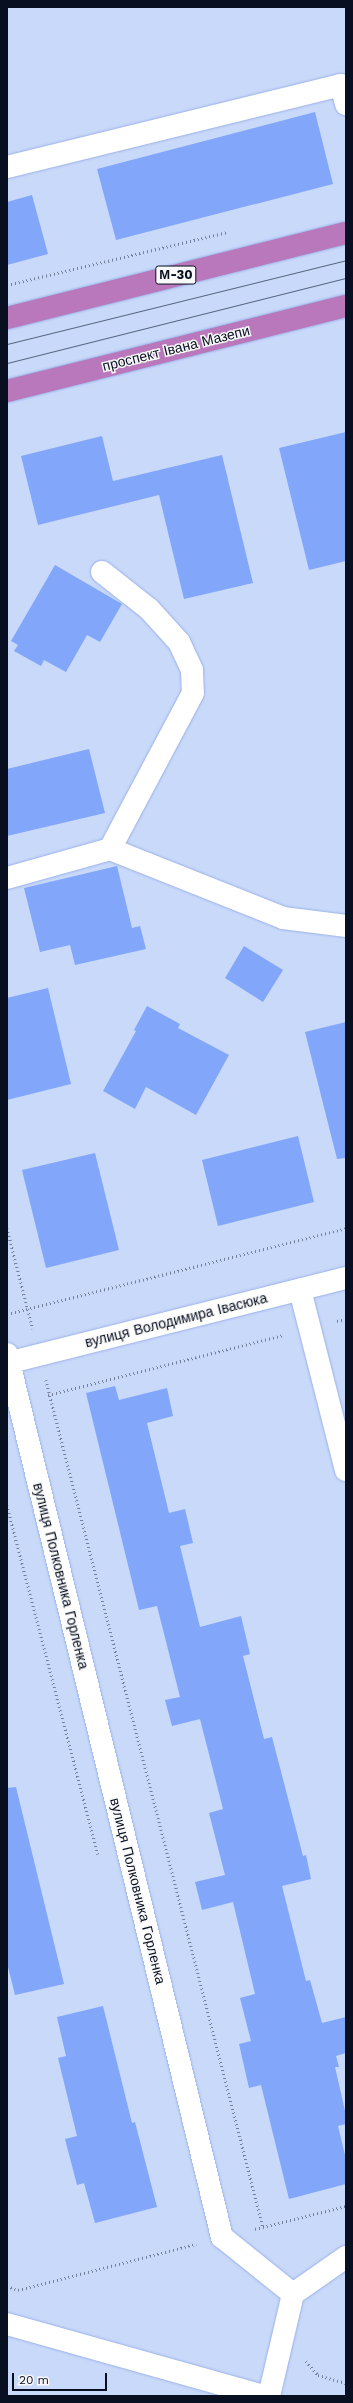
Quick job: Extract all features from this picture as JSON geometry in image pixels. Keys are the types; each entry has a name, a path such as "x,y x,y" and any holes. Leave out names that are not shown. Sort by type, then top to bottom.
{"highway":[{"name":"М-30","path":"7,318 346,233"},
{"name":"проспект Івана Мазепи","path":"7,391 346,306"}],"street":[{"path":"7,167 344,91"},
{"path":"102,572 149,610 179,642 192,670 193,693 110,848"},
{"path":"7,878 110,848 283,918 346,926"},
{"name":"вулиця Володимира Івасюка","path":"8,1360 40,1354 346,1278"},
{"path":"300,1290 346,1470"},
{"name":"вулиця Полковника Горленка","path":"8,1360 222,2237"},
{"path":"222,2237 293,2294"},
{"path":"269,2396 293,2294 346,2257"},
{"path":"7,2324 263,2396"}],"path":[{"path":"7,285 230,231"},
{"path":"7,1228 263,2227"},
{"path":"7,1314 346,1228"},
{"path":"19,1402 346,1319"},
{"path":"7,2286 18,2290 346,2206"},
{"path":"284,2334 318,2375 346,2383"}],"building":[{"path":"315,112 333,184 116,240 97,169"},
{"path":"32,195 48,254 7,265 7,202"},
{"path":"346,432 346,561 309,570 279,448"},
{"path":"102,436 113,481 222,455 253,583 184,599 159,495 38,525 21,456"},
{"path":"55,565 122,604 100,642 87,635 66,672 44,660 41,666 14,651 18,645 11,641"},
{"path":"89,749 105,813 7,836 7,769"},
{"path":"117,866 132,928 140,926 146,949 75,965 70,945 40,952 24,888"},
{"path":"244,946 283,970 263,1002 225,978"},
{"path":"48,988 71,1084 7,1100 7,998"},
{"path":"147,1006 180,1024 178,1028 229,1055 196,1115 146,1087 135,1109 103,1091 136,1031 134,1030"},
{"path":"346,1022 346,1158 337,1159 305,1032"},
{"path":"298,1136 314,1202 218,1226 202,1160"},
{"path":"95,1153 119,1250 46,1268 22,1170"},
{"path":"115,1386 119,1400 167,1388 173,1416 147,1423 169,1513 185,1509 193,1543 180,1546 200,1627 241,1616 250,1654 243,1656 264,1739 272,1737 303,1856 306,1855 311,1879 282,1886 306,1981 310,1980 322,2023 346,2017 346,2053 336,2056 339,2067 335,2067 346,2115 346,2124 338,2126 346,2159 346,2184 289,2199 261,2085 249,2088 239,2044 251,2041 240,1998 255,1994 233,1902 202,1910 195,1882 225,1875 209,1813 223,1809 200,1719 172,1726 165,1700 180,1697 157,1606 139,1610 86,1393"},
{"path":"16,1787 64,1984 15,1995 7,1963 7,1788"},
{"path":"103,2006 132,2123 135,2122 157,2207 95,2223 84,2183 77,2185 65,2139 77,2136 58,2058 66,2056 57,2017"}],"tram line":[{"path":"7,344 346,260"},
{"path":"7,363 346,278"}]}
